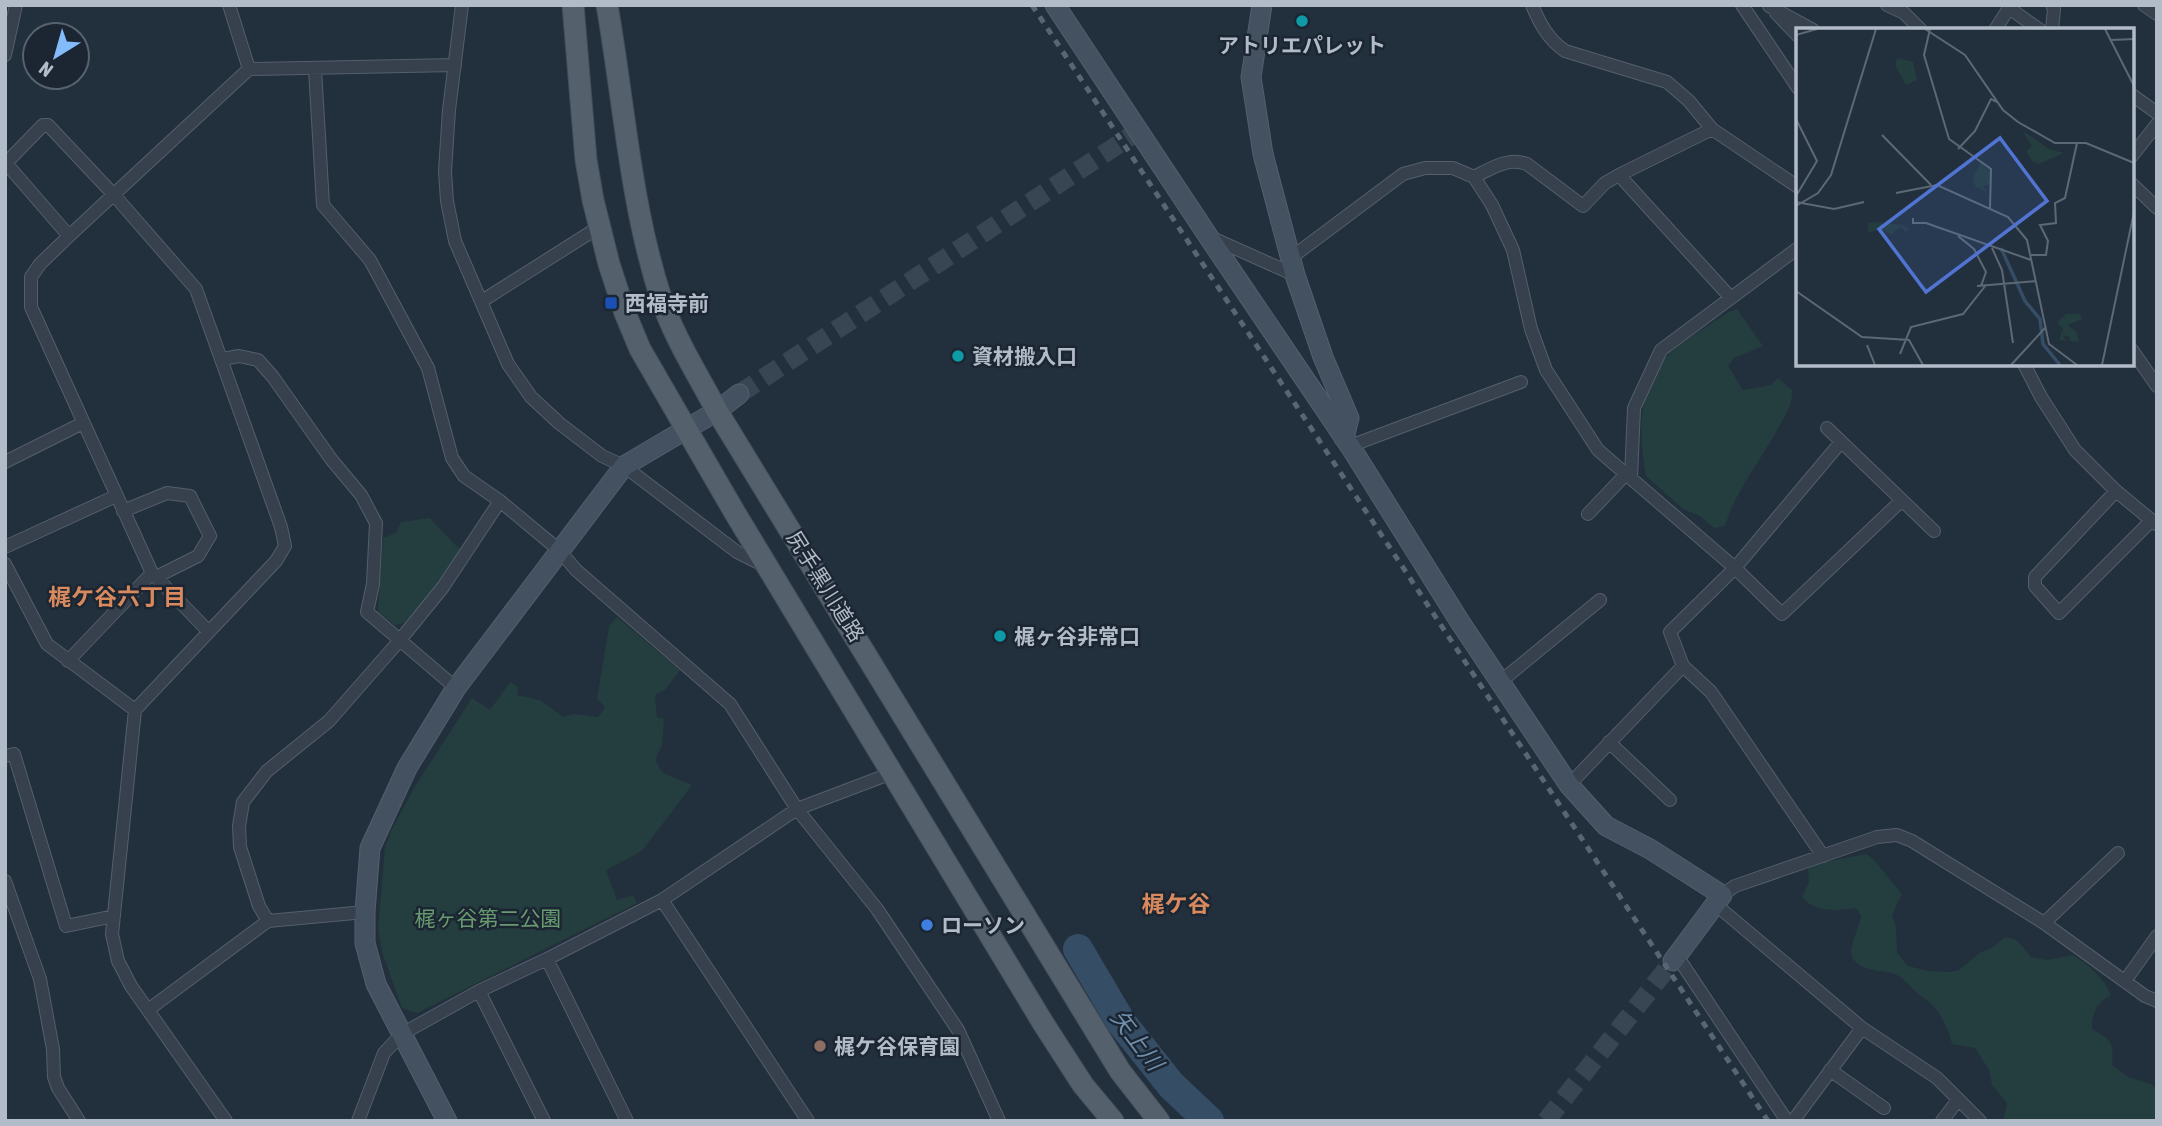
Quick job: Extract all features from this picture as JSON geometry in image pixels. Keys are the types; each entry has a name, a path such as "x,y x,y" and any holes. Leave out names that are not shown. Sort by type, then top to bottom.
{"main road":[{"name":"尻手黒川道路","path":"573,5 586,160 599,228 625,313 640,349 767,567 1043,1023 1083,1085 1113,1121"},
{"name":"尻手黒川道路","path":"607,5 633,183 648,252 661,297 677,336 717,411 1120,1071 1159,1121"}],"street":[{"path":"5,55 16,5"},
{"path":"229,5 249,69"},
{"path":"462,5 445,171 447,201 454,241 508,364 531,397 559,423 602,456 624,466 737,552 767,567"},
{"path":"1055,5 1134,133 1208,236 1347,442 1569,785 1606,825 1650,849 1718,899 1862,1028 1937,1079 1980,1121"},
{"path":"1262,5 1251,77 1262,154 1293,266 1323,356 1349,418 1347,442"},
{"path":"1532,5 1553,43 1565,51 1667,82 1712,129 1796,186"},
{"path":"1742,5 1796,85"},
{"path":"1769,5 1809,28"},
{"path":"1769,5 1796,34"},
{"path":"1887,5 1904,13 1919,28"},
{"path":"2052,5 2052,28"},
{"path":"2144,5 2157,14"},
{"path":"1996,28 2009,8 2037,28"},
{"path":"209,632 154,575 31,307 31,277 69,236 249,69 455,65"},
{"path":"315,69 323,205 370,260 428,368 452,458 464,477 499,501 559,550 576,570 730,704 797,809 877,909 958,1030 999,1121"},
{"path":"2134,96 2157,113"},
{"path":"2134,153 2157,124"},
{"path":"69,236 6,163 43,125 48,125 114,195 196,289 223,359 281,527 285,546 276,561 135,710 112,934 118,961 148,1010 226,1121"},
{"path":"1475,177 1504,162 1517,160 1527,164 1583,206 1605,183 1712,129"},
{"path":"1293,266 1403,174 1425,169 1453,168 1475,177 1492,205 1513,250 1531,329 1546,370 1598,450 1735,568 1782,614 1901,501"},
{"path":"1619,175 1731,298"},
{"path":"2134,186 2157,208"},
{"path":"482,302 599,228"},
{"path":"1208,236 1293,266"},
{"path":"1588,514 1629,476 1634,408 1661,350 1796,249"},
{"path":"2134,353 2157,386"},
{"path":"223,359 240,356 258,360 361,495 376,523 373,584 366,612 456,688"},
{"path":"2025,366 2041,397 2075,450 2116,491 2155,522 2059,613 2035,586 2035,577 2116,491"},
{"path":"1347,442 1521,382"},
{"path":"447,1121 376,984 365,943 370,848 407,768 456,688 624,466 717,411 739,394"},
{"path":"7,457 83,423"},
{"path":"1827,428 1934,531"},
{"path":"1823,856 1711,692 1682,666 1670,632 1735,568 1841,442"},
{"path":"68,661 154,575 198,556 210,536 190,496 167,493 123,511"},
{"path":"5,547 116,496"},
{"path":"268,921 259,906 240,847 239,826 243,802 268,771 329,721 400,640 443,587 499,501"},
{"path":"5,564 47,644 135,710"},
{"path":"1500,682 1600,600"},
{"path":"1569,785 1682,666"},
{"path":"1609,742 1670,800"},
{"path":"5,756 13,754 66,926 114,916"},
{"path":"358,1121 384,1053 402,1034 479,991 662,900 797,809 892,773"},
{"path":"1787,1121 1675,959 1718,899 1735,886 1877,837 1898,835 1912,841 2044,923 2145,996 2157,1001"},
{"path":"2044,923 2118,853"},
{"path":"5,881 40,979 53,1049 54,1077 79,1121"},
{"path":"662,900 808,1121"},
{"path":"148,1010 268,921 365,912"},
{"path":"2125,981 2157,936"},
{"path":"547,959 625,1120"},
{"path":"479,991 544,1121"},
{"path":"1793,1121 1862,1028"},
{"path":"1830,1070 1884,1108"},
{"path":"1942,1121 1958,1100"}],"green space":[{"path":"1737,309 1763,346 1734,358 1728,366 1743,390 1771,385 1778,378 1792,390 1792,395 1787,413 1742,487 1725,526 1714,528 1700,516 1683,509 1646,476 1642,414 1649,384 1665,358 1686,340"},
{"path":"430,518 460,550 445,576 404,623 395,625 378,612 383,538 396,533 401,522"},
{"name":"梶ヶ谷第二公園","path":"617,617 680,670 665,690 655,695 657,717 664,719 662,746 656,762 663,773 692,785 642,851 606,870 617,900 633,895 637,903 417,1013 402,1008 382,952 378,928 385,847 414,788 472,698 490,710 510,682 518,687 517,695 540,700 563,717 573,714 598,717 605,707 597,699 609,627"},
{"path":"1866,854 1902,894 1892,915 1896,927 1897,953 1908,966 1928,971 1959,970 2005,937 2017,940 2031,957 2047,960 2073,955 2100,977 2111,995 2096,1009 2092,1029 2110,1042 2113,1051 2112,1065 2128,1077 2151,1084 2157,1089 2157,1121 2007,1121 2004,1118 2007,1103 1992,1085 1989,1070 1975,1048 1952,1044 1947,1027 1937,1011 1902,978 1855,962 1851,954 1861,916 1856,908 1820,908 1802,897 1809,882 1808,869 1815,864"}],"waterway":[{"name":"矢上川","path":"1078,949 1121,1022 1171,1085 1209,1121"}],"tunnel":[{"path":"739,394 1131,136"},
{"path":"1546,1121 1673,961"}],"railway":[{"path":"1032,5 1768,1121"}],"place":[{"name":"アトリエパレット","path":"1302,21"},
{"name":"西福寺前","path":"611,303"},
{"name":"資材搬入口","path":"958,356"},
{"name":"梶ヶ谷非常口","path":"1000,636"},
{"name":"ローソン","path":"927,925"},
{"name":"梶ケ谷保育園","path":"820,1046"}],"district":[{"name":"梶ケ谷六丁目","path":"117,597"},
{"name":"梶ケ谷","path":"1176,904"}]}
